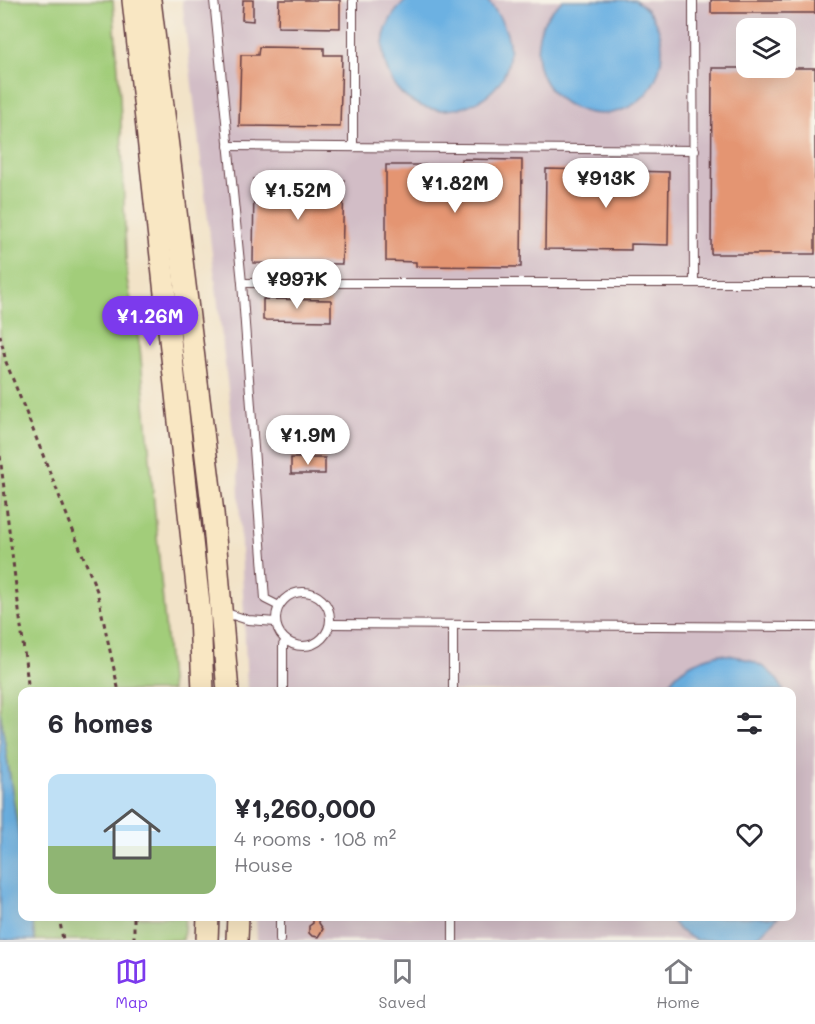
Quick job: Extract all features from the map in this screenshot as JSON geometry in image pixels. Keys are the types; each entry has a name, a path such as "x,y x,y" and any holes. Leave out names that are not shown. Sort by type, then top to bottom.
{"main road":[{"path":"134,0 200,614 203,687"},
{"path":"150,0 213,513 228,687"},
{"path":"207,940 208,921"},
{"path":"237,940 238,921"}],"lane":[{"path":"214,0 242,283 265,599 279,606"},
{"path":"353,0 353,147"},
{"path":"693,0 694,283"},
{"path":"228,146 695,150"},
{"path":"242,283 815,283"},
{"path":"311,593 320,597 326,604 330,612 331,624 323,638 315,644 306,646 286,641 278,630 276,622 279,606 293,594 311,593"},
{"path":"223,612 248,620 276,622"},
{"path":"331,624 815,627"},
{"path":"453,626 453,687"},
{"path":"283,687 283,645 286,641"},
{"path":"280,921 280,940"},
{"path":"453,921 453,940"}],"path":[{"path":"0,335 6,362 97,591 118,687"},
{"path":"0,456 28,687"},
{"path":"61,921 63,940"},
{"path":"134,921 134,940"}],"shaded area":[{"path":"182,0 815,0 815,940 257,940 256,921 796,921 796,687 247,687 238,474"}],"green space":[{"path":"0,0 113,0 120,97 127,280 140,347 171,687 18,687 18,830 0,711"},
{"path":"33,921 185,921 183,940 35,940"}],"water":[{"path":"406,0 488,1 507,35 508,64 495,88 473,103 447,110 420,105 397,89 383,50 385,33 391,19"},
{"path":"563,0 635,0 651,15 660,35 662,50 660,66 650,89 634,104 615,112 595,113 576,109 559,98 546,84 539,64 538,42 545,20"},
{"path":"720,654 749,660 766,669 782,687 667,687 681,671 704,659"},
{"path":"0,711 18,830 18,921 33,921 35,940 0,940"},
{"path":"672,921 774,921 760,935 750,940 695,940 679,930"}],"building":[{"path":"243,0 253,0 253,21 242,20"},
{"path":"279,0 340,0 340,28 278,27"},
{"path":"711,0 815,0 815,13 711,13"},
{"path":"259,47 324,48 324,55 342,55 340,127 239,126 241,55 258,55"},
{"path":"712,68 736,68 736,78 796,78 796,68 815,68 815,254 711,254"},
{"path":"461,159 522,160 521,267 416,266 416,262 386,261 386,165 461,165"},
{"path":"546,169 669,172 668,245 631,244 631,250 545,249"},
{"path":"254,179 344,180 342,264 253,263"},
{"path":"263,299 331,300 331,321 263,320"},
{"path":"291,458 325,458 325,474 291,474"},
{"path":"313,921 319,921 323,929 318,937 309,933 309,926"}]}
